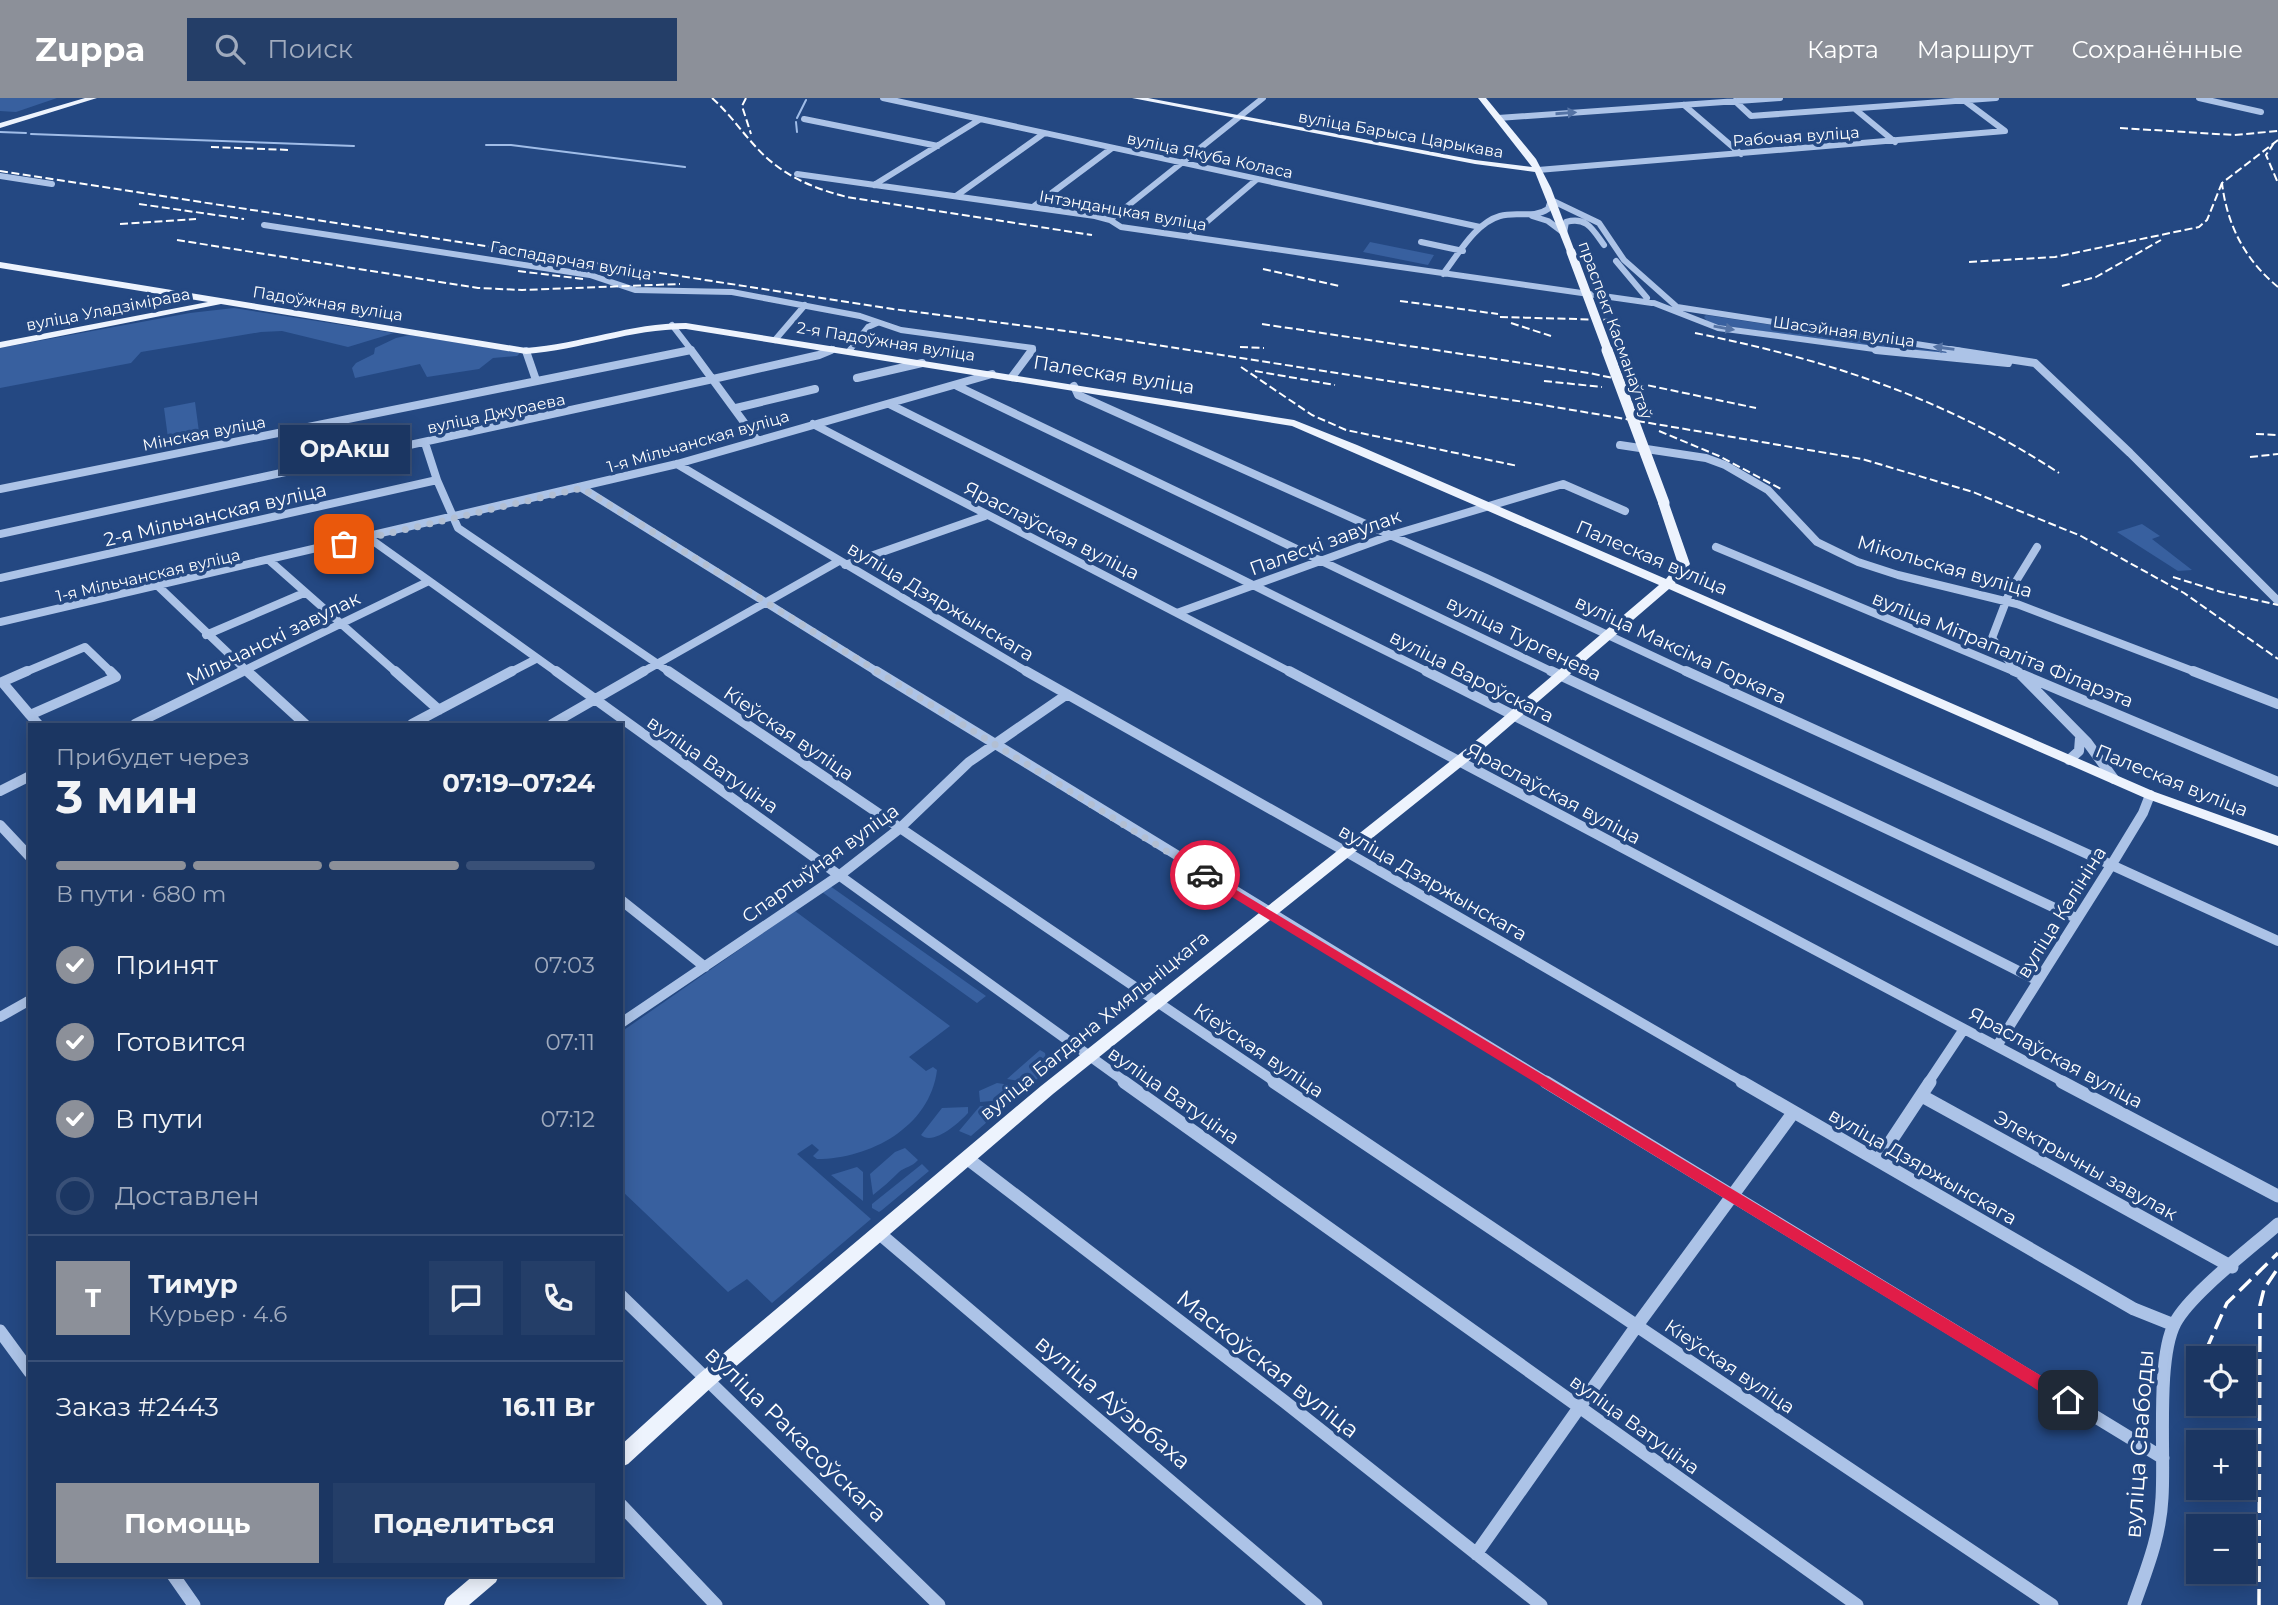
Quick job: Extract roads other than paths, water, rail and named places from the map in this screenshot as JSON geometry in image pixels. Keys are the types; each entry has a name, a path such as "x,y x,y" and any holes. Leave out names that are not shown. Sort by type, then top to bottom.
{"main road":[{"path":"0,125 84,98"},
{"path":"18,119 93,98"},
{"name":"вуліца Барыса Царыкава","path":"1136,98 1515,169 1538,170"},
{"name":"праспект Касманаўтаў","path":"1482,98 1538,170 1546,188 1664,503 1684,564 1682,568"},
{"name":"Падоўжная вуліца","path":"0,265 526,351 555,349 650,329"},
{"name":"вуліца Уладзімірава","path":"0,345 221,302"},
{"name":"2-я Падоўжная вуліца","path":"650,329 673,325 992,374"},
{"name":"Палеская вуліца","path":"992,374 1294,423 2074,757 2150,795 2278,841"},
{"path":"1636,570 1660,573 1682,568"},
{"path":"1668,584 1682,568"},
{"name":"вуліца Багдана Хмяльніцкага","path":"623,1456 706,1380 1089,1056 1458,762 1668,584"},
{"path":"454,1605 487,1577"}],"street":[{"name":"вуліца Якуба Коласа","path":"883,98 1480,227"},
{"path":"1110,220 1263,98"},
{"path":"1498,118 1780,98"},
{"path":"1735,101 1751,116 1762,116 1996,98"},
{"path":"2199,98 2261,112"},
{"name":"Рабочая вуліца","path":"1538,170 2005,131 1963,99"},
{"path":"1747,100 1762,116"},
{"path":"1684,105 1741,154"},
{"path":"1855,109 1895,142"},
{"path":"804,119 938,146"},
{"path":"873,185 979,120"},
{"path":"956,196 1043,134"},
{"path":"1033,208 1041,199 1112,148"},
{"name":"Інтэнданцкая вуліца","path":"797,174 1110,220 1121,227 1631,301 1650,301"},
{"path":"0,176 52,184"},
{"path":"1189,237 1256,180"},
{"path":"1443,274 1480,227 1498,216 1544,213 1551,200"},
{"name":"Шасэйная вуліца","path":"1551,200 1599,223 1623,260 1672,305 1690,311 2035,363"},
{"path":"1530,215 1548,221 1564,233"},
{"name":"Шасэйная вуліца","path":"1564,233 1564,226 1569,220 1581,220 1591,224 1599,239 1650,301 1718,328 1900,353 2002,363 2035,363"},
{"name":"Гаспадарчая вуліца","path":"264,225 590,275 635,290 732,292 860,316 901,330 1033,348 1012,377"},
{"path":"1421,242 1463,251"},
{"path":"1650,301 1663,303 1665,298"},
{"name":"2-я Падоўжная вуліца","path":"775,340 804,305"},
{"path":"849,351 868,327 877,323"},
{"path":"673,325 757,440"},
{"name":"вуліца Джураева","path":"0,534 425,443 819,355 833,349"},
{"name":"Мінская вуліца","path":"0,489 691,350"},
{"path":"526,351 536,380"},
{"path":"858,378 922,363"},
{"path":"2035,363 2130,453 2278,601"},
{"name":"1-я Мільчанская вуліца","path":"0,622 582,488 677,464 992,374"},
{"name":"вуліца Тургенева","path":"957,386 1560,676 2076,918"},
{"name":"вуліца Максіма Горкага","path":"1074,386 1078,395 1392,535 2278,941"},
{"path":"736,408 815,389"},
{"name":"вуліца Вароўскага","path":"889,404 1376,646 2038,981"},
{"name":"Яраслаўская вуліца","path":"813,424 2278,1196"},
{"path":"307,427 320,465"},
{"path":"425,443 453,518"},
{"name":"Мікольская вуліца","path":"1620,445 1714,461 1768,490 1807,533 1838,553 1898,575 2007,600 2278,704"},
{"name":"вуліца Дзяржынскага","path":"677,464 1066,695 1344,851 2134,1309 2174,1325"},
{"name":"2-я Мільчанская вуліца","path":"0,578 437,480"},
{"path":"1486,506 1563,484 1625,511"},
{"path":"582,488 1266,913 2163,1458"},
{"name":"Палескі завулак","path":"1177,614 1321,559 1486,506"},
{"path":"554,723 656,663 842,563 951,530 985,516"},
{"name":"Кіеўская вуліца","path":"453,518 458,528 899,829 2052,1605"},
{"name":"вуліца Ватуціна","path":"369,538 840,875 1009,1002 1089,1056 1857,1605"},
{"name":"вуліца Мітрапаліта Філарэта","path":"1716,547 2278,782"},
{"path":"2037,547 2029,556 2007,600 1992,638 2022,676 2101,761 2114,779"},
{"path":"270,561 439,710"},
{"name":"Мільчанскі завулак","path":"137,723 427,582"},
{"path":"159,587 206,635 304,723"},
{"path":"206,635 304,593"},
{"path":"30,715 116,677 85,647 2,682 30,715 37,723"},
{"path":"414,723 536,659"},
{"name":"Спартыўная вуліца","path":"624,1017 705,967 840,875 899,829 969,762 1066,695"},
{"path":"2074,757 2082,747 2080,738"},
{"name":"Палеская вуліца","path":"2074,757 2089,755 2101,761"},
{"path":"0,790 28,777"},
{"name":"вуліца Калініна","path":"1997,1046 2112,864 2143,813 2150,795"},
{"path":"0,825 28,855"},
{"path":"623,902 705,967"},
{"path":"0,1017 28,1001"},
{"path":"1880,1160 1964,1029"},
{"name":"Электрычны завулак","path":"1922,1096 2232,1267"},
{"path":"1476,1554 1637,1324 1793,1113"},
{"name":"Маскоўская вуліца","path":"968,1158 1541,1605"},
{"path":"2174,1325 2187,1306 2278,1224"},
{"name":"вуліца Аўэрбаха","path":"880,1234 1316,1605"},
{"name":"вуліца Ракасоўскага","path":"623,1298 939,1605"},
{"name":"вуліца Свабоды","path":"2134,1605 2158,1539 2165,1363 2174,1325"},
{"path":"0,1331 28,1369"},
{"path":"623,1507 716,1605"},
{"path":"174,1577 194,1605"}],"waterway":[{"path":"797,118 806,100"},
{"path":"796,122 797,132"},
{"path":"0,132 26,133"},
{"path":"31,134 354,146"},
{"path":"486,145 511,145 685,167"}],"railway":[{"path":"712,98 766,157 787,173 822,189 847,197 1092,235"},
{"path":"746,98 742,106 751,134"},
{"path":"2120,128 2234,135 2278,131"},
{"path":"2274,143 2278,140"},
{"path":"2222,183 2274,143"},
{"path":"2274,143 2266,155 2278,183"},
{"path":"211,147 291,150"},
{"path":"0,171 893,309 1073,332 1537,404 1862,459 1973,492 2081,536 2184,593 2278,659"},
{"path":"1969,262 2055,257 2199,227 2207,220 2222,183"},
{"path":"2222,183 2228,213 2240,241 2256,265 2278,287"},
{"path":"139,204 244,219"},
{"path":"120,224 196,219"},
{"path":"177,240 478,288 522,290 680,284"},
{"path":"2062,286 2096,277 2161,240"},
{"path":"1263,269 1339,286"},
{"path":"518,271 583,279"},
{"path":"1400,301 1498,314"},
{"path":"1500,317 1611,320"},
{"path":"1511,323 1551,336"},
{"path":"1262,324 1589,373 1756,408"},
{"path":"1695,333 1792,356 1884,385 1973,423 2059,473"},
{"path":"1240,347 1264,348"},
{"path":"1241,367 1312,415 1346,430 1518,466"},
{"path":"1255,371 1335,385"},
{"path":"1544,381 1602,387"},
{"path":"1659,431 1719,456 1781,489"},
{"path":"2256,434 2278,435"},
{"path":"2250,457 2278,454"},
{"path":"2173,577 2221,592 2278,605"},
{"path":"2208,1346 2227,1303 2278,1253"},
{"path":"2259,1605 2260,1305 2264,1289 2278,1268"}],"place":[{"name":"ОрАкш","path":"344,544"}]}
